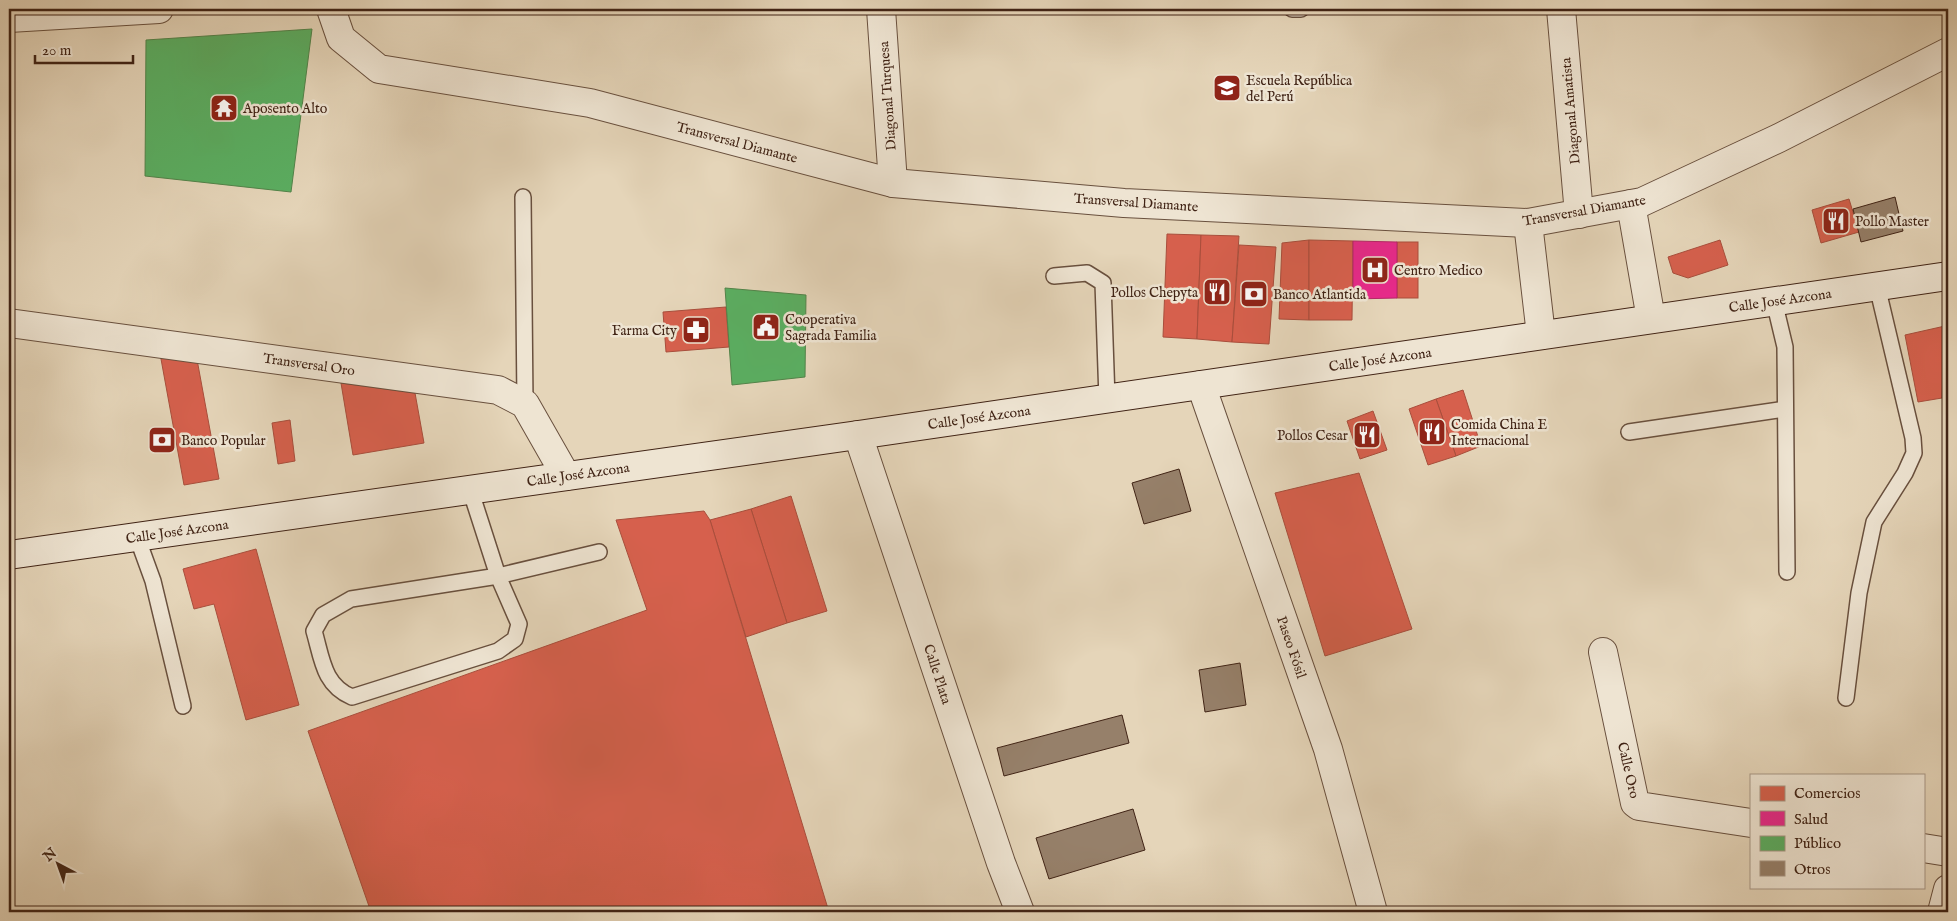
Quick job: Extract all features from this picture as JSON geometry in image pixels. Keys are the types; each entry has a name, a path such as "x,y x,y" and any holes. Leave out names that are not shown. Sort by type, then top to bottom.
{"street":[{"path":"9,18 159,9"},
{"name":"Transversal Diamante","path":"331,9 342,38 379,69 590,103 893,183 1124,203 1528,223 1642,202 1779,138 1948,52"},
{"name":"Diagonal Turquesa","path":"881,9 893,183"},
{"name":"Diagonal Amatista","path":"1561,9 1580,214"},
{"path":"1631,204 1651,319"},
{"path":"1528,223 1541,335"},
{"name":"Calle José Azcona","path":"9,555 858,435 1948,276"},
{"name":"Transversal Oro","path":"9,323 498,390 524,404"},
{"name":"Paseo Fósil","path":"1202,385 1328,749 1373,912"},
{"path":"524,404 566,476"},
{"name":"Calle Plata","path":"858,435 1001,863 1020,912"},
{"name":"Calle Oro","path":"1603,652 1635,803 1639,806 1750,823"},
{"path":"1924,848 1948,852"},
{"path":"1942,912 1948,889"}],"lane":[{"path":"1292,9 1301,9"},
{"path":"523,197 524,404"},
{"path":"1054,276 1087,273 1103,284 1107,399"},
{"path":"1846,698 1859,593 1874,522 1905,473 1914,454 1913,438 1877,286"},
{"path":"1774,301 1785,347 1787,572"},
{"path":"1630,432 1785,409"},
{"path":"470,489 498,576 519,624 516,639 498,650 352,697 338,691 327,676 314,631 323,615 351,598 498,576 599,552"},
{"path":"137,537 153,581 183,706"}],"building: Comercios":[{"name":"Pollo Master","path":"1849,199 1859,232 1821,243 1812,210"},
{"path":"1167,234 1201,235 1197,339 1163,337"},
{"name":"Pollos Chepyta","path":"1201,235 1239,236 1232,342 1197,339"},
{"path":"1309,240 1309,320 1279,319 1282,243"},
{"path":"1309,240 1353,241 1352,320 1309,320"},
{"path":"1720,240 1728,265 1688,278 1673,273 1668,257"},
{"path":"1397,242 1418,242 1418,298 1397,298"},
{"name":"Banco Atlantida","path":"1239,245 1276,247 1269,344 1232,342"},
{"name":"Farma City","path":"726,307 729,347 666,352 663,312"},
{"path":"1945,326 1942,398 1918,402 1905,335"},
{"path":"159,348 196,354 219,479 184,485"},
{"path":"341,383 415,393 424,443 353,455"},
{"path":"1463,390 1481,446 1456,456 1436,399"},
{"name":"Comida China E Internacional","path":"1436,399 1456,456 1428,465 1409,409"},
{"name":"Pollos Cesar","path":"1373,411 1387,450 1360,459 1347,421"},
{"path":"290,420 295,461 278,464 272,423"},
{"path":"1359,473 1412,629 1325,656 1275,493"},
{"path":"791,496 827,611 787,623 751,509"},
{"path":"751,509 787,623 746,637 710,520"},
{"path":"704,511 710,520 829,912 371,912 308,731 647,610 616,520"},
{"path":"256,549 299,705 246,720 214,604 194,609 183,569"}],"building: Salud":[{"name":"Centro Medico","path":"1353,241 1397,242 1397,298 1353,299"}],"building: Público":[{"name":"Aposento Alto","path":"312,29 291,192 145,176 146,40"},
{"name":"Cooperativa Sagrada Familia","path":"725,288 806,295 805,377 732,385"}],"building: Otros":[{"path":"1895,197 1903,231 1861,242 1853,209"},
{"path":"1179,469 1191,511 1144,524 1132,483"},
{"path":"1240,663 1246,705 1205,712 1199,670"},
{"path":"1122,715 1129,743 1004,776 997,748"},
{"path":"1133,809 1145,850 1049,879 1036,838"}],"place":[{"name":"Escuela República del Perú","path":"1227,88"},
{"name":"Aposento Alto","path":"224,108"},
{"name":"Pollo Master","path":"1836,221"},
{"name":"Centro Medico","path":"1375,270"},
{"name":"Pollos Chepyta","path":"1217,292"},
{"name":"Banco Atlantida","path":"1254,294"},
{"name":"Cooperativa Sagrada Familia","path":"766,327"},
{"name":"Farma City","path":"696,330"},
{"name":"Comida China E Internacional","path":"1432,432"},
{"name":"Pollos Cesar","path":"1367,435"},
{"name":"Banco Popular","path":"162,440"}]}
